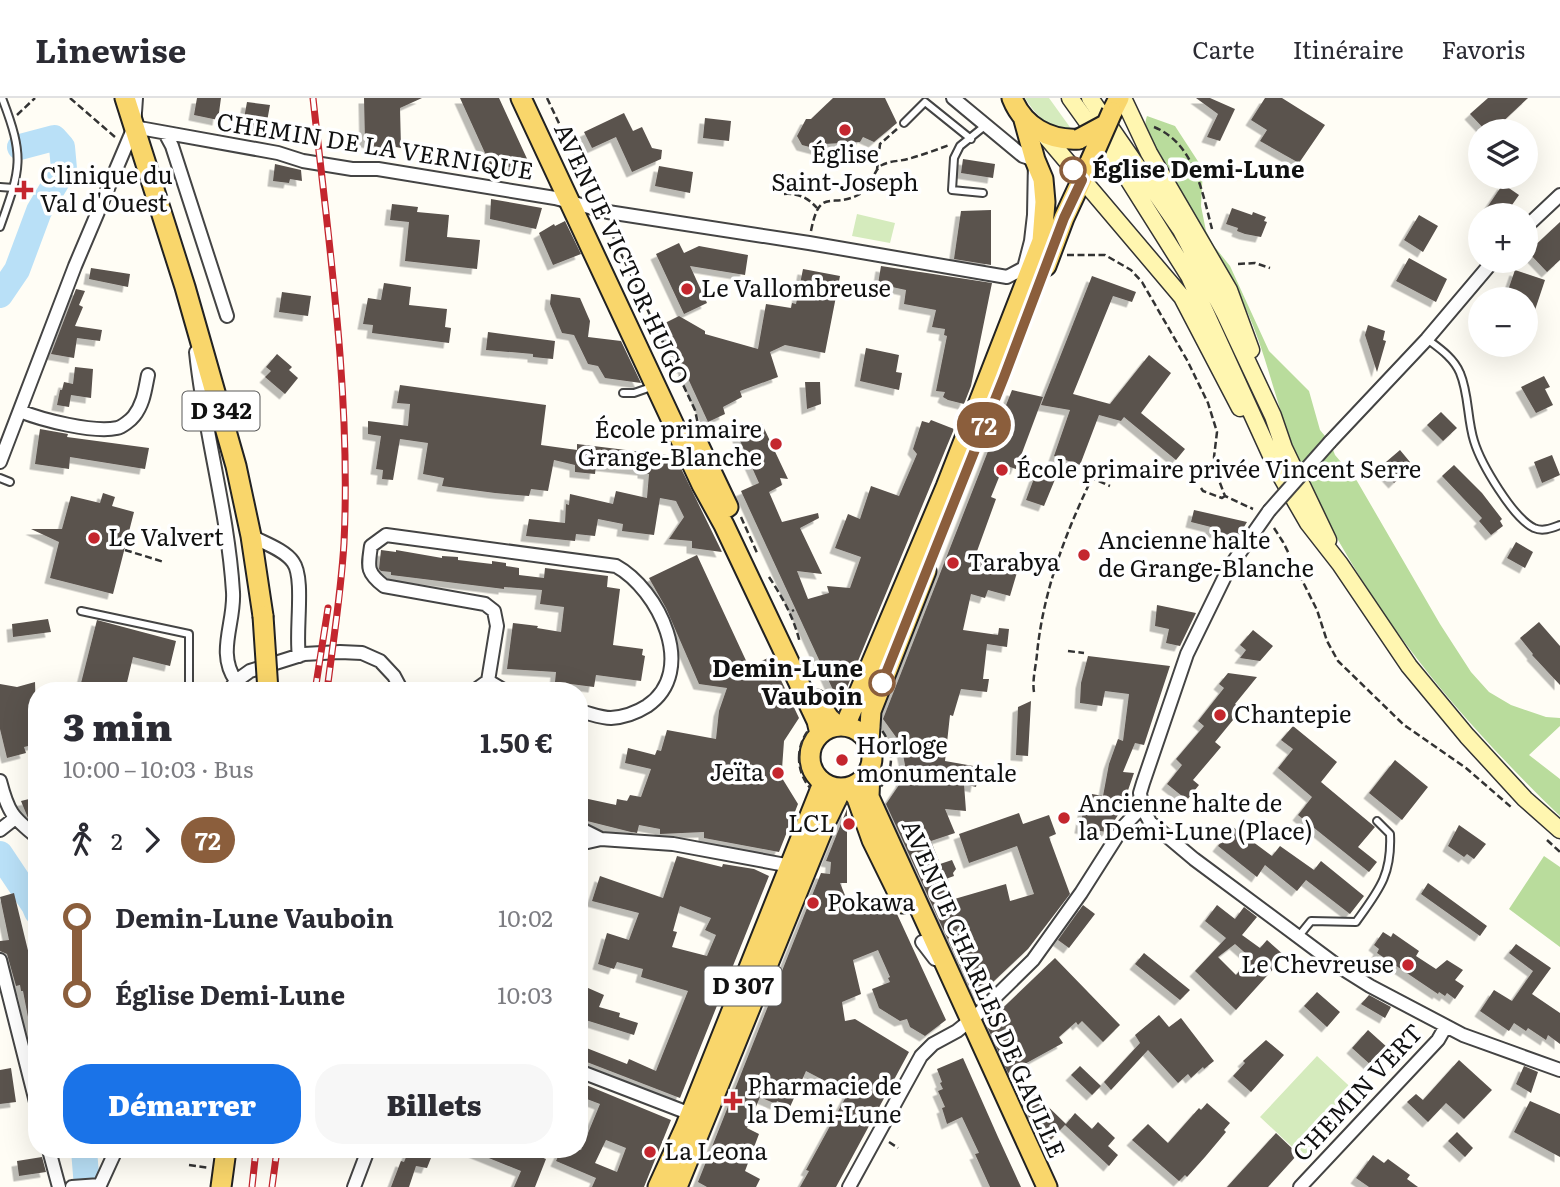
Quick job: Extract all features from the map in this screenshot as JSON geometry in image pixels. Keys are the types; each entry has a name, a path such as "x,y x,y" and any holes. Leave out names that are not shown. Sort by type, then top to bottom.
{"main road":[{"name":"D 342","path":"125,98 185,287 236,466 251,536 263,616 267,682"},
{"name":"AVENUE VICTOR HUGO","path":"521,98 838,722"},
{"name":"AVENUE VICTOR HUGO","path":"531,98 656,385 838,722"},
{"path":"838,722 946,487 1042,241 1045,218 1043,179 1024,120 1013,98"},
{"path":"1070,98 1133,187 1189,276 1278,471"},
{"path":"1090,98 1181,230 1225,314 1273,416"},
{"path":"1043,133 1079,139 1115,108"},
{"path":"1115,108 1149,153 1229,290 1284,447 1340,564"},
{"path":"842,794 813,769 810,760 814,741 838,722 920,584 1004,377 1064,218 1115,108"},
{"path":"1024,120 1043,133 1182,297 1244,414 1308,523 1340,564 1409,666 1467,736 1525,799 1560,830"},
{"name":"AVENUE CHARLES DE GAULLE","path":"838,722 859,731 869,741 872,751 870,770 842,794"},
{"name":"AVENUE CHARLES DE GAULLE","path":"842,794 872,840 1047,1187"},
{"name":"AVENUE CHARLES DE GAULLE","path":"842,794 960,998 983,1070 1037,1187"},
{"name":"D 307","path":"677,1187 691,1115 791,866 842,794"},
{"name":"D 307","path":"658,1187 842,794"},
{"path":"221,1187 225,1158"}],"street":[{"path":"0,462 75,266 134,127 136,98"},
{"path":"953,98 1023,156 1035,160 1034,215 1024,268"},
{"name":"CHEMIN DE LA VERNIQUE","path":"134,127 278,153 315,163 378,170 1007,277 1024,268"},
{"path":"164,132 172,146 227,316"},
{"path":"1538,216 1556,199"},
{"path":"1483,273 1427,339 1265,516 1229,568 1183,664 1140,793 1142,807 1150,822 1194,859 1298,937 1370,986 1446,1026 1560,1070"},
{"path":"193,315 198,369 223,503 232,582 232,621 225,650 232,682"},
{"path":"20,411 42,420 92,428 118,428 133,418 143,401 148,374"},
{"path":"488,681 497,626 494,611 485,604 384,586 373,578 368,565 371,546 386,535 616,566 632,575 666,627 672,654 669,679 655,700 634,714 610,718 588,713"},
{"path":"251,536 289,557 298,572 299,656"},
{"path":"238,682 250,671 299,656 340,652 362,653 380,661 397,682"},
{"path":"0,781 6,825 28,834"},
{"path":"849,1187 921,1056 933,1044 966,1023 1033,960 1082,893 1123,827 1142,807"},
{"path":"588,832 601,839"},
{"path":"588,842 601,839 673,844 791,866"},
{"path":"0,960 28,1070"},
{"name":"CHEMIN VERT","path":"1300,1187 1438,1040 1446,1026"},
{"path":"588,1075 691,1115"},
{"path":"51,1158 59,1187"},
{"path":"73,1187 100,1185 112,1158"},
{"path":"354,1187 365,1158"}],"lane":[{"path":"0,228 19,169 18,148 2,98"},
{"path":"904,123 925,102 969,138"},
{"path":"983,193 952,190 954,158 960,146 986,125"},
{"path":"0,187 14,188"},
{"path":"1020,300 1020,281 1024,268"},
{"path":"1427,339 1446,352 1460,372 1474,442 1517,514 1535,528 1547,530 1560,525"},
{"path":"623,393 634,393 656,385"},
{"path":"0,478 10,482"},
{"path":"81,611 189,632 189,682"},
{"path":"1298,937 1311,921 1356,922 1380,890 1391,857 1390,834 1377,821"}],"path":[{"path":"27,106 35,98"},
{"path":"70,98 115,137"},
{"name":"AVENUE VICTOR HUGO","path":"547,98 576,203 695,410 701,433"},
{"path":"1144,122 1168,132 1184,152 1199,177 1213,232"},
{"path":"810,236 817,208 823,201 856,196 866,190 874,180 880,144 904,123"},
{"path":"877,170 884,164 913,158 969,138"},
{"path":"784,194 808,198 817,208"},
{"path":"1062,255 1105,255 1130,270 1142,282 1187,360 1208,403 1217,432 1215,470 1225,496"},
{"path":"1238,264 1255,263 1270,268"},
{"path":"979,446 987,449"},
{"path":"1034,692 1039,629 1054,571 1073,518 1092,478 1110,486"},
{"path":"1201,488 1255,510 1252,516 1265,516 1283,542 1317,610 1327,641 1338,661 1404,725 1466,768 1513,810"},
{"path":"740,515 761,561"},
{"path":"125,550 164,562"},
{"path":"766,572 780,591 803,649"},
{"path":"1068,651 1084,653"},
{"path":"838,722 883,732 888,740 891,758 887,777 882,785 842,794 808,786 798,757 804,737 838,722"},
{"path":"1544,838 1560,852"},
{"path":"189,1166 212,1169"}],"green space":[{"path":"1025,98 1049,98 1072,130 1057,127 1044,120"},
{"path":"1147,116 1175,126 1203,169 1201,206 1206,231 1230,266 1269,351 1309,391 1320,430 1330,442 1335,455 1357,481 1471,672 1489,692 1511,705 1546,717 1560,718 1560,726 1529,755 1560,779 1560,816 1481,735 1444,692 1376,602 1346,554 1296,453 1247,312 1157,153 1146,129"},
{"path":"857,214 895,223 890,243 852,236"},
{"path":"1544,856 1560,867 1560,947 1509,909"},
{"path":"1317,1056 1360,1096 1303,1157 1260,1117"}],"building":[{"path":"197,98 221,98 218,120 194,115"},
{"path":"364,98 422,98 400,108 401,148 372,146 373,143 365,142"},
{"path":"460,98 499,98 529,163 524,169 490,164"},
{"name":"Église Saint-Joseph","path":"833,98 885,98 897,123 874,142 863,137 860,142 824,144 821,150 802,145 797,136 806,119 811,119"},
{"path":"1196,98 1210,98 1235,109 1220,141 1207,137 1218,114"},
{"path":"1265,98 1282,98 1325,125 1299,163 1260,141 1267,130 1251,120"},
{"path":"1488,98 1528,98 1506,119 1475,119 1470,114"},
{"path":"247,102 270,105 266,127 243,124"},
{"path":"624,113 633,131 642,127 652,148 662,150 661,159 632,172 616,137 592,148 584,132"},
{"path":"705,118 731,121 729,141 703,138"},
{"path":"963,159 995,164 993,178 961,173"},
{"path":"275,164 301,170 302,181 273,181"},
{"path":"659,166 693,172 690,193 655,186"},
{"path":"1500,189 1510,189 1519,195 1513,203 1490,203"},
{"path":"491,199 542,208 536,229 490,219"},
{"path":"392,204 418,207 417,212 449,215 447,237 480,240 477,269 405,261 409,222 390,220"},
{"path":"1232,208 1266,217 1264,221 1267,222 1261,237 1245,234 1226,224"},
{"path":"991,210 991,265 954,259 961,211"},
{"path":"1419,215 1438,226 1423,252 1404,240"},
{"path":"565,221 581,254 553,265 539,233"},
{"path":"1560,222 1560,260 1547,272 1538,263 1538,243"},
{"name":"Le Vallombreuse","path":"679,243 684,253 699,246 748,255 745,275 690,266 707,303 684,314 656,254"},
{"path":"1409,258 1447,279 1436,302 1396,281"},
{"path":"881,266 992,283 971,386 964,404 948,400 943,397 945,392 936,391 947,336 944,335 945,329 932,327 936,310 904,304 906,290 878,284"},
{"path":"91,268 130,274 128,287 89,279"},
{"path":"803,269 840,276 825,353 785,345 770,352 778,377 740,391 742,397 723,407 725,414 708,422 663,324 679,316 705,331 705,334 758,349 766,304 791,308 792,303 796,304"},
{"path":"1514,273 1524,273 1545,280 1538,301 1538,287 1509,287"},
{"path":"1092,276 1136,292 1132,302 1113,296 1073,394 1110,404 1149,355 1171,373 1141,413 1185,449 1176,460 1124,417 1121,421 1099,415 1080,465 1054,456 1070,410 1041,405"},
{"path":"384,283 411,287 409,305 447,309 445,327 451,328 449,343 372,333 373,325 363,324 368,298 381,300"},
{"path":"76,289 85,291 79,305 83,307 75,326 102,330 100,341 77,338 74,358 51,354"},
{"path":"282,292 311,296 308,316 279,312"},
{"path":"551,294 580,298 590,321 588,337 621,341 641,383 605,378 598,366 588,364 574,335 562,333 550,304"},
{"path":"1368,325 1385,331 1383,340 1386,341 1377,372 1365,335"},
{"path":"488,332 555,341 553,359 533,357 533,354 486,350"},
{"path":"866,348 899,355 896,372 902,373 899,390 860,381"},
{"path":"277,354 292,367 289,370 298,378 285,394 265,377 271,371 266,367"},
{"path":"75,367 93,369 91,398 71,395 69,407 57,405 64,382 73,384"},
{"path":"1544,376 1550,387 1545,389 1553,405 1536,413 1521,387"},
{"path":"805,382 820,382 821,404 807,409"},
{"path":"400,385 546,405 541,445 577,450 577,444 675,456 722,552 692,548 692,541 669,539 684,517 676,501 660,498 654,535 622,531 623,524 598,519 595,536 576,534 575,541 526,536 529,519 565,523 566,504 569,505 570,494 613,504 616,491 647,498 649,474 643,473 643,470 596,465 595,474 575,472 575,465 554,460 548,491 531,489 529,496 495,493 442,486 444,478 423,474 428,443 400,439 393,480 382,479 383,470 376,469 381,436 368,434 368,421 408,426 410,404 397,403"},
{"path":"1012,390 1043,397 1016,469 1004,465 991,497 996,499 976,554 1018,569 1010,596 988,590 985,598 971,594 963,630 998,635 999,628 1009,629 1007,647 987,644 983,679 989,679 987,692 961,689 953,716 950,715 945,761 979,767 976,787 964,784 966,811 945,809 955,833 931,841 940,864 952,860 956,869 954,876 943,880 951,900 1006,884 1010,901 1034,894 1017,846 969,863 959,834 1019,813 1023,824 1049,815 1056,834 1049,837 1070,894 1028,949 975,999 886,804 901,782 905,765 901,744 883,719"},
{"path":"1441,412 1457,428 1443,441 1427,425"},
{"path":"931,420 954,429 846,690 833,690 741,491 759,483 736,432 762,424 788,479 780,478 782,485 769,492 782,522 818,513 819,518 800,528 822,574 797,571 808,599 829,593 827,586 850,588 861,557 835,548 848,514 860,519 871,486 899,496 917,454 913,449 922,421 929,423"},
{"path":"40,429 68,434 67,437 149,448 145,469 70,457 69,469 35,464"},
{"path":"1400,450 1410,462 1405,468 1407,470 1394,483 1383,471 1389,465 1386,462"},
{"path":"1552,455 1560,475 1542,483 1534,462"},
{"path":"1454,465 1482,493 1502,519 1500,521 1503,526 1491,535 1479,521 1482,518 1442,476"},
{"path":"1036,473 1056,477 1044,506 1026,500"},
{"name":"Le Valvert","path":"103,493 115,497 112,506 134,512 113,594 50,578 59,542 31,529 62,529 71,496 100,503"},
{"path":"1194,510 1247,522 1238,537 1210,531 1211,527 1191,522"},
{"path":"1516,542 1533,552 1525,568 1507,558"},
{"path":"381,550 396,550 442,558 458,557 458,560 506,563 506,566 519,568 519,575 544,578 545,568 608,576 607,587 620,589 613,645 643,649 642,655 645,656 641,681 596,675 594,687 588,686 588,682 555,682 556,672 507,669 513,623 561,632 564,607 540,604 542,590 504,589 391,575 391,572 379,569"},
{"path":"697,555 749,667 770,657 799,718 784,741 782,769 782,778 798,804 779,852 704,838 704,832 660,834 660,829 639,825 637,833 588,821 588,799 616,805 617,799 627,801 630,795 641,797 651,769 625,763 628,748 655,755 657,750 661,751 667,730 716,739 719,711 727,688 699,684 666,608 649,578"},
{"path":"1157,605 1196,613 1180,646 1166,643 1169,629 1155,626"},
{"path":"48,619 51,632 13,637 12,624"},
{"path":"97,620 176,641 170,666 133,657 127,682 81,682"},
{"path":"1539,622 1560,646 1560,685 1520,638"},
{"path":"1253,630 1273,646 1260,661 1240,658 1246,650 1240,645"},
{"path":"1088,656 1170,666 1144,745 1135,743 1123,772 1134,773 1118,810 1120,812 1107,832 1080,828 1084,806 1092,794 1103,796 1109,764 1118,739 1123,741 1129,694 1105,691 1102,706 1080,703 1081,683"},
{"name":"Chantepie","path":"1228,673 1257,677 1235,704 1242,709 1215,742 1221,747 1193,780 1199,785 1187,800 1167,784 1182,765 1176,759 1204,726 1198,721 1224,688 1219,684"},
{"path":"0,684 17,687 28,684 28,746 24,747 26,753 7,758 0,729"},
{"path":"1031,701 1028,756 1016,755 1018,707"},
{"path":"1293,726 1337,762 1321,782 1375,827 1358,847 1377,862 1369,872 1298,815 1312,797 1278,768 1293,749 1281,740"},
{"path":"1395,760 1428,787 1402,820 1369,793"},
{"path":"28,799 28,818 21,801"},
{"path":"847,809 847,883 840,883 851,910 886,895 946,1020 925,1036 910,1027 907,1019 900,1021 879,1008 872,989 890,982 890,977 878,950 853,960 861,994 842,1002 845,1021 855,1019 909,1052 836,1187 800,1187 809,1171 806,1170 848,1093 806,1071 790,1107 760,1097 747,1128 759,1134 745,1171 760,1179 756,1187 707,1187 698,1182 821,873 830,874 831,862 826,861"},
{"path":"1459,825 1486,844 1474,859 1467,854 1464,857 1448,846"},
{"path":"1233,827 1272,856 1280,846 1314,870 1321,861 1364,896 1350,914 1306,880 1297,891 1265,865 1257,877 1218,846"},
{"path":"677,856 722,867 723,864 754,869 769,876 680,1098 588,1062 588,1049 627,1064 629,1059 656,1071 688,991 641,977 643,969 617,962 614,969 598,964 607,933 629,940 639,913 592,901 600,876 663,898","holes":["680,906 711,918 705,930 716,935 707,956 672,947"]},
{"path":"1428,883 1487,926 1480,936 1421,894"},
{"path":"14,893 28,950 28,1017 23,991 20,985 16,986 7,954 0,951 0,941 9,940 0,897"},
{"path":"1083,905 1095,914 1069,948 1058,940"},
{"path":"1217,905 1235,919 1244,907 1257,917 1242,935 1260,948 1267,940 1285,956 1236,1010 1195,971 1226,938 1205,921","holes":["1235,944 1251,958 1236,975 1218,957"]},
{"name":"Le Chevreuse","path":"1383,932 1391,937 1393,933 1419,951 1416,956 1436,969 1447,960 1463,970 1455,980 1464,986 1455,999 1447,993 1445,996 1439,992 1438,994 1377,953 1379,949 1374,945"},
{"path":"1516,944 1551,968 1532,994 1560,1013 1560,1044 1548,1035 1546,1040 1528,1028 1526,1031 1514,1023 1509,1031 1480,1011 1494,990 1512,1001 1533,971 1509,953"},
{"path":"1144,953 1190,990 1180,1000 1135,964"},
{"path":"1055,958 1120,1025 1103,1042 1082,1021 1078,1025 1076,1022 1059,1037 1063,1043 1008,1073 986,1024"},
{"path":"588,988 604,995 599,1007 620,1013 619,1017 638,1023 634,1035 588,1021"},
{"path":"1317,992 1340,1012 1327,1027 1304,1006"},
{"path":"1369,995 1391,1007 1385,1018 1361,1004"},
{"path":"1159,1015 1169,1027 1181,1018 1214,1061 1191,1078 1188,1074 1178,1083 1148,1050 1111,1090 1104,1082 1140,1043 1135,1035"},
{"path":"1368,1030 1388,1048 1372,1066 1352,1048"},
{"path":"1266,1040 1284,1055 1251,1092 1233,1076 1245,1063 1243,1061"},
{"path":"963,1058 1021,1187 990,1187 975,1154 979,1153 962,1117 947,1124 942,1108 945,1107 938,1091 943,1089 937,1069"},
{"path":"1459,1060 1492,1090 1464,1119 1446,1103 1428,1122 1407,1102 1416,1094 1423,1100"},
{"path":"1080,1066 1101,1086 1092,1095 1071,1075"},
{"path":"1524,1066 1538,1072 1531,1093 1516,1084"},
{"path":"11,1068 16,1102 0,1104 0,1070"},
{"path":"588,1086 671,1120 644,1187 592,1187 596,1178 556,1161 557,1158 588,1158 588,1133 600,1104 588,1099","holes":["606,1140 626,1148 617,1172 595,1163"]},
{"path":"1031,1090 1066,1124 1075,1113 1092,1129 1098,1122 1115,1138 1108,1146 1118,1155 1109,1166 1065,1125 1043,1148 1021,1100"},
{"path":"1530,1101 1560,1114 1560,1157 1514,1132"},
{"path":"1207,1103 1230,1123 1224,1130 1226,1132 1205,1157 1187,1177 1185,1175 1179,1181 1132,1140 1148,1124 1168,1143 1199,1108 1201,1110"},
{"path":"1457,1132 1473,1148 1465,1157 1448,1141"},
{"path":"1276,1133 1298,1154 1268,1187 1227,1187"},
{"path":"1373,1155 1384,1163 1388,1159 1410,1175 1407,1179 1418,1187 1369,1187 1356,1178"},
{"path":"42,1158 46,1172 19,1176 17,1161"},
{"path":"406,1158 431,1158 427,1168 416,1166 409,1187 391,1187 401,1161 404,1162"},
{"path":"489,1158 546,1159 535,1187 514,1187 521,1171"}],"waterway":[{"path":"0,295 17,270 39,211 64,169 62,147 54,138 20,147"},
{"path":"0,854 28,896"},
{"path":"85,1158 87,1187"}],"railway":[{"path":"313,98 332,264 344,432 344,543 328,682"},
{"path":"316,682 328,608"},
{"path":"252,1187 255,1158"},
{"path":"272,1187 276,1158"}],"bus line":[{"name":"72","path":"882,683 1064,218 1082,180 1073,170"}],"place":[{"name":"Église Saint-Joseph","path":"845,130"},
{"name":"Église Demi-Lune","path":"1073,170"},
{"name":"Clinique du Val d'Ouest","path":"24,190"},
{"name":"Le Vallombreuse","path":"687,289"},
{"name":"École primaire Grange-Blanche","path":"776,444"},
{"name":"École primaire privée Vincent Serre","path":"1002,470"},
{"name":"Le Valvert","path":"94,538"},
{"name":"Ancienne halte de Grange-Blanche","path":"1084,555"},
{"name":"Tarabya","path":"953,563"},
{"name":"Demin-Lune Vauboin","path":"882,683"},
{"name":"Chantepie","path":"1220,715"},
{"name":"Horloge monumentale","path":"842,760"},
{"name":"Jeïta","path":"778,773"},
{"name":"Ancienne halte de la Demi-Lune (Place)","path":"1064,818"},
{"name":"LCL","path":"849,824"},
{"name":"Pokawa","path":"813,903"},
{"name":"Le Chevreuse","path":"1408,965"},
{"name":"Pharmacie de la Demi-Lune","path":"733,1101"},
{"name":"La Leona","path":"650,1152"}]}
